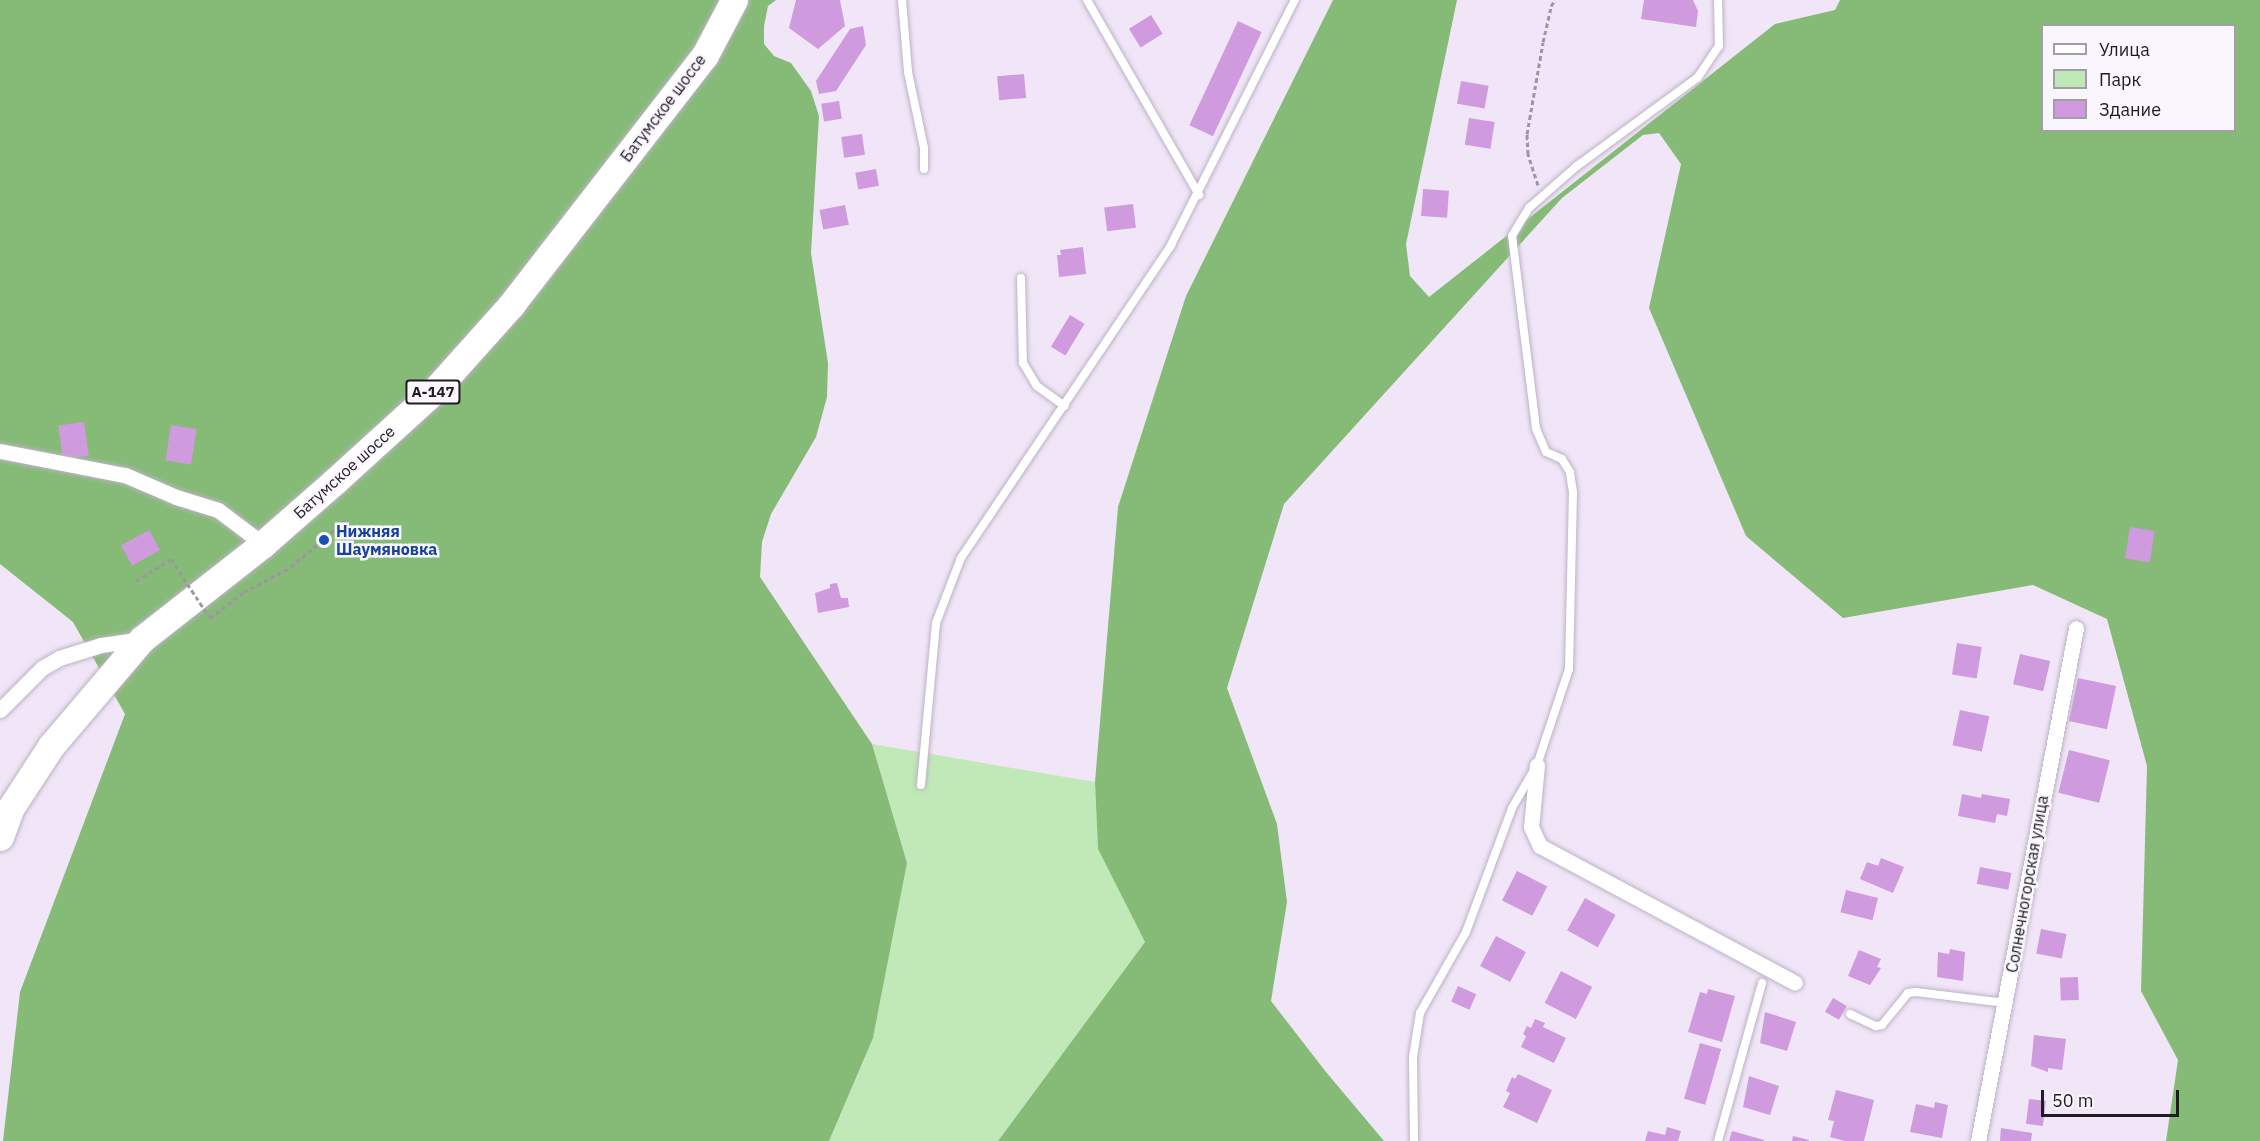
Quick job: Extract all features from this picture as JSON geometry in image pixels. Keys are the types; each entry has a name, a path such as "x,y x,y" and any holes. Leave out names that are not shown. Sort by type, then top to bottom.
{"highway":[{"name":"Батумское шоссе","path":"0,837 10,809 51,746 142,639 263,544 436,389 511,305 705,55 734,0"}],"street":[{"path":"0,451 125,475 176,497 218,510 263,544"},
{"name":"Солнечногорская улица","path":"1978,1141 2076,628"},
{"path":"0,710 42,668 58,658 101,645 142,639"},
{"path":"1537,765 1531,827 1540,846 1796,982"}],"lane":[{"path":"902,0 908,72 924,148 924,169"},
{"path":"1087,0 1198,195"},
{"path":"921,785 936,623 961,558 1171,245 1296,0"},
{"path":"1414,1141 1413,1057 1420,1013 1466,932 1512,808 1537,765 1569,669 1573,492 1570,472 1562,459 1546,452 1536,428 1512,236 1529,207 1621,132 1698,77 1719,46 1718,0"},
{"path":"1021,278 1023,363 1037,386 1065,406"},
{"path":"1718,1141 1762,983"},
{"path":"1850,1014 1876,1026 1882,1025 1908,993 1916,992 2005,1003"}],"path":[{"path":"1542,196 1528,154 1527,134 1543,42 1551,6 1556,0"},
{"path":"136,581 171,559 210,618 244,592 291,567 348,518"}],"green space":[{"path":"0,0 776,0 768,6 764,26 764,44 774,56 791,63 811,91 819,116 811,253 828,363 827,397 816,437 771,514 762,542 760,577 872,744 907,863 873,1038 829,1141 3,1141 20,992 125,714 73,622 0,564"},
{"path":"1333,0 1457,0 1406,244 1410,276 1429,297 1775,24 1835,10 1840,0 2260,0 2260,1141 2166,1141 2178,1060 2141,991 2147,766 2107,619 2033,585 1843,618 1746,536 1649,308 1681,164 1659,133 1643,135 1562,198 1284,504 1227,688 1277,824 1287,902 1271,1001 1384,1141 998,1141 1145,942 1098,849 1095,782 1118,507 1186,296"},
{"path":"872,744 1095,782 1098,849 1145,942 998,1141 829,1141 873,1038 907,863"}],"building":[{"path":"796,0 840,0 845,26 818,49 789,28"},
{"path":"1644,0 1693,0 1698,11 1696,27 1641,19"},
{"path":"1151,15 1163,34 1141,47 1129,29"},
{"path":"1238,21 1262,32 1213,136 1189,125"},
{"path":"863,26 866,45 836,91 819,94 816,81 850,29"},
{"path":"1024,74 1026,98 999,100 997,76"},
{"path":"1461,81 1489,86 1485,109 1457,104"},
{"path":"839,101 842,119 824,122 821,104"},
{"path":"1469,118 1495,122 1490,149 1465,145"},
{"path":"862,134 865,155 844,158 841,137"},
{"path":"876,169 879,186 858,189 855,173"},
{"path":"1423,189 1449,191 1447,218 1421,216"},
{"path":"1133,204 1136,228 1107,231 1104,208"},
{"path":"845,205 849,225 823,230 819,210"},
{"path":"1083,247 1086,274 1059,277 1057,255 1061,255 1060,250"},
{"path":"1070,315 1085,324 1066,355 1051,347"},
{"path":"84,422 89,456 63,459 58,426"},
{"path":"171,425 197,429 191,465 165,461"},
{"path":"2130,527 2155,531 2150,563 2125,559"},
{"path":"149,530 160,550 132,566 121,546"},
{"path":"837,583 841,598 848,598 849,607 818,613 815,593 830,588 830,584"},
{"path":"1957,643 1982,647 1977,679 1952,675"},
{"path":"2020,654 2050,661 2043,691 2013,684"},
{"path":"2078,678 2116,686 2107,729 2069,721"},
{"path":"1960,710 1989,716 1982,751 1953,745"},
{"path":"2069,750 2110,760 2099,803 2058,793"},
{"path":"1962,794 1981,798 1982,794 2010,799 2007,816 1997,814 1995,823 1958,816"},
{"path":"1881,858 1904,867 1893,893 1860,879 1867,862 1878,866"},
{"path":"1980,867 2011,873 2008,890 1977,884"},
{"path":"1517,871 1547,886 1532,916 1502,900"},
{"path":"1846,890 1878,898 1872,920 1840,912"},
{"path":"1585,898 1616,915 1598,947 1567,930"},
{"path":"2041,929 2067,934 2062,959 2036,954"},
{"path":"1496,936 1526,952 1510,982 1480,966"},
{"path":"1950,949 1965,952 1963,981 1937,977 1938,952 1949,954"},
{"path":"1859,950 1881,959 1877,967 1881,968 1870,985 1848,976"},
{"path":"1561,971 1592,987 1576,1019 1545,1003"},
{"path":"2078,977 2079,1000 2061,1001 2060,978"},
{"path":"1458,986 1476,994 1469,1010 1451,1002"},
{"path":"1708,989 1735,996 1722,1042 1688,1032 1700,992 1707,994"},
{"path":"1833,998 1847,1006 1839,1020 1825,1012"},
{"path":"1765,1012 1796,1022 1787,1051 1760,1043"},
{"path":"1535,1019 1545,1023 1543,1027 1566,1038 1554,1063 1521,1047 1527,1026 1531,1028"},
{"path":"2034,1035 2066,1039 2062,1070 2048,1068 2048,1072 2031,1066"},
{"path":"1700,1043 1721,1049 1705,1105 1684,1099"},
{"path":"1518,1074 1552,1090 1537,1123 1503,1107 1510,1093 1506,1091 1512,1077 1515,1079"},
{"path":"1749,1076 1779,1086 1770,1115 1743,1107"},
{"path":"1836,1090 1874,1100 1864,1141 1845,1141 1830,1137 1834,1121 1828,1120"},
{"path":"2029,1099 2046,1101 2043,1126 2026,1124"},
{"path":"1935,1102 1948,1105 1942,1138 1910,1132 1916,1104 1934,1108"},
{"path":"1667,1127 1681,1131 1678,1141 1645,1141 1648,1131 1665,1135"},
{"path":"2001,1128 2032,1133 2031,1141 2000,1141"},
{"path":"1732,1131 1764,1140 1764,1141 1729,1141"},
{"path":"1793,1136 1809,1140 1809,1141 1792,1141"}],"place":[{"name":"Нижняя Шаумяновка","path":"324,540"}]}
